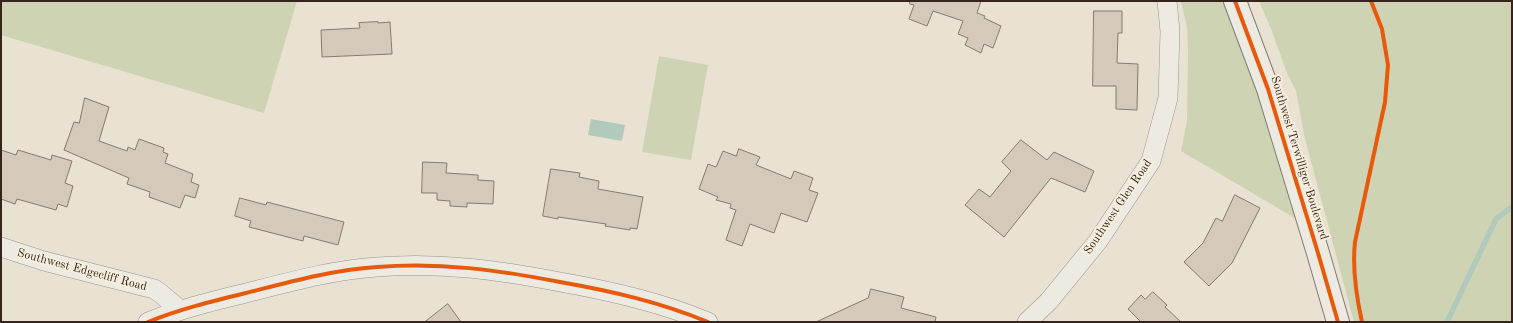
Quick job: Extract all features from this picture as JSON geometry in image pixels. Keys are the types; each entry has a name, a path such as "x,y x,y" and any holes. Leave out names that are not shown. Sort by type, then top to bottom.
{"main road":[{"name":"Southwest Terwilliger Boulevard","path":"1235,1 1270,96 1338,322"}],"street":[{"name":"Southwest Glen Road","path":"1028,322 1048,301 1098,241 1151,162 1168,98 1170,31 1167,1"},
{"name":"Southwest Edgecliff Road","path":"1,247 44,261 154,289 180,310"},
{"path":"148,322 180,310 325,274 377,267 455,266 516,274 607,290 665,306 708,322"}],"shaded area":[{"path":"1,1 297,1 264,113 1,35"},
{"path":"1181,1 1224,1 1269,121 1298,220 1181,151 1187,121 1188,53 1187,27"},
{"path":"1259,1 1512,1 1512,322 1354,322 1305,139 1296,91 1287,73"},
{"path":"659,56 708,65 691,160 642,152"},
{"path":"591,119 625,125 622,141 588,135"}],"building":[{"path":"910,1 981,1 977,13 1001,26 993,48 984,44 981,53 965,45 968,38 958,34 963,21 933,11 927,26 909,19 914,5 910,4"},
{"path":"1094,11 1122,11 1122,33 1118,33 1117,63 1138,64 1137,110 1116,109 1116,86 1093,86"},
{"path":"390,22 392,54 322,57 321,30 360,28 359,23"},
{"path":"85,98 109,107 99,141 127,151 128,147 135,150 139,139 164,148 163,152 168,154 165,163 193,174 191,182 199,185 195,198 185,195 180,208 149,197 150,192 127,184 129,178 64,150 74,122 79,123"},
{"path":"1021,140 1047,160 1054,152 1094,171 1085,192 1051,178 1004,237 965,205 979,189 990,197 1011,171 1002,162"},
{"path":"739,149 760,157 756,165 791,179 794,171 813,178 809,190 818,193 807,222 781,213 774,233 750,224 742,246 726,240 736,210 730,208 731,204 716,200 718,197 699,189 708,164 716,167 723,151 736,156"},
{"path":"1,150 16,155 18,150 51,160 52,155 72,161 65,183 73,186 67,207 58,204 56,210 17,199 15,204 1,199"},
{"path":"423,162 447,163 446,173 478,175 478,180 494,181 493,204 467,203 467,207 450,206 450,201 437,200 437,193 422,193"},
{"path":"551,169 580,173 579,177 599,181 598,189 643,197 637,229 630,228 630,230 605,226 606,224 543,216"},
{"path":"1235,195 1260,208 1232,263 1209,286 1184,262 1203,243 1216,218 1222,221"},
{"path":"240,198 266,205 267,202 344,222 338,245 304,236 303,241 249,227 251,221 235,216"},
{"path":"871,289 904,297 901,308 936,317 935,322 816,322 868,298"},
{"path":"1153,292 1167,305 1165,307 1181,322 1141,322 1128,309 1141,295 1145,299"},
{"path":"448,304 461,322 425,322"}],"waterway":[{"path":"1447,322 1496,219 1512,207"}],"cycle path":[{"path":"1235,1 1268,89 1338,322"},
{"path":"1362,322 1355,282 1355,242 1385,102 1388,65 1382,29 1371,1"},
{"path":"148,322 209,302 294,281 344,271 400,266 446,266 469,268 579,285 654,303 708,322"}]}
